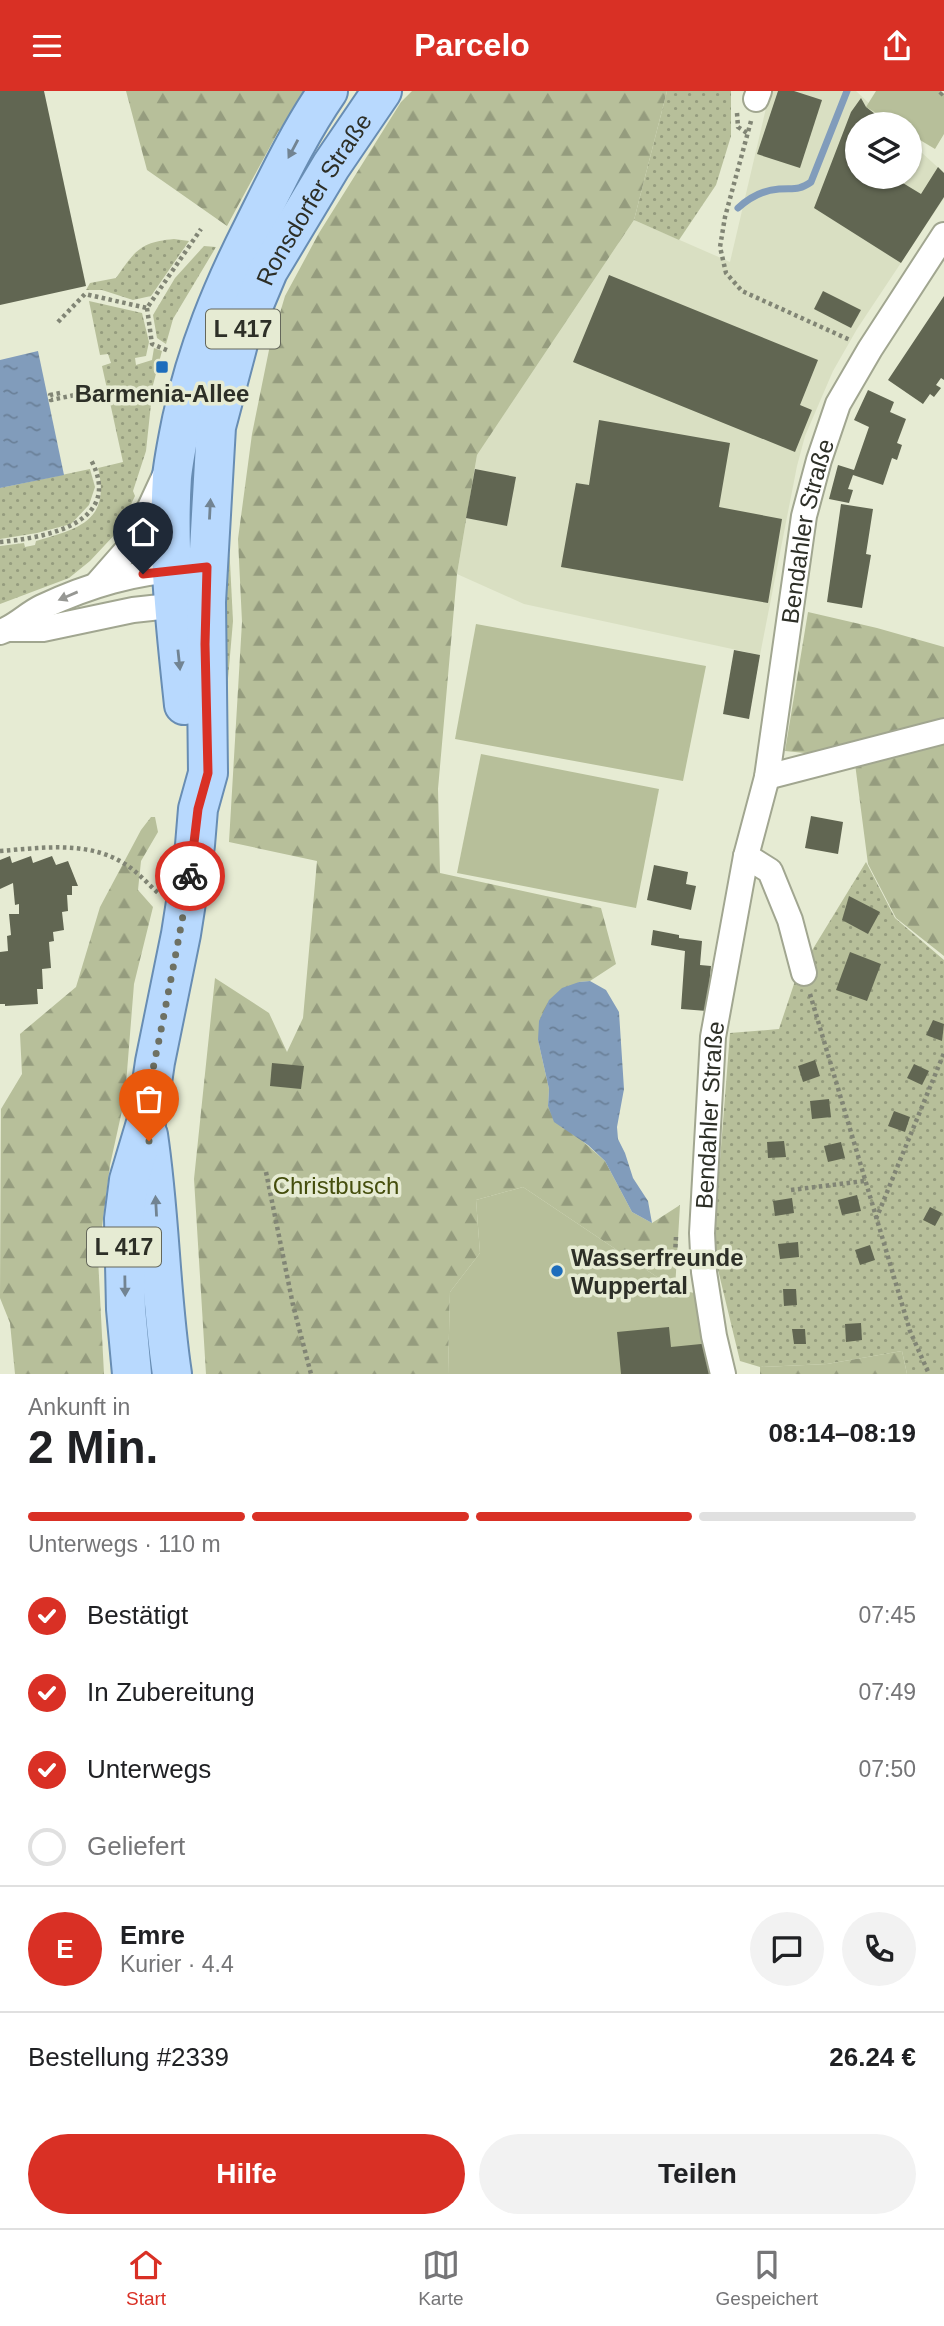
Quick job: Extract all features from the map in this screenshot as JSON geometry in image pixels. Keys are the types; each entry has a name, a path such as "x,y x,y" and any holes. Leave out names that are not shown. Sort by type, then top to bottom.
{"main road":[{"name":"Ronsdorfer Straße","path":"132,1374 126,1309 124,1219 129,1180 146,1123 155,1062 181,934 198,809 208,773 190,586 170,530 175,456 189,389 217,302 242,246 286,162 328,91"},
{"name":"Ronsdorfer Straße","path":"190,586 216,428 239,340 268,271 297,220 382,91"},
{"name":"Ronsdorfer Straße","path":"146,1123 155,1179 157,1241 172,1374"}],"street":[{"name":"Bendahler Straße","path":"723,1374 708,1298 702,1233 713,1037 746,856 767,776 804,516 818,460 838,404 870,349 944,235"},
{"path":"5,631 39,609 98,583 134,542 175,456"},
{"path":"98,583 190,586"},
{"path":"5,631 43,629 133,610 190,586"},
{"path":"767,776 944,731"},
{"path":"746,856 770,871 790,920 804,973"}],"path":[{"path":"758,95 725,217 720,247 726,272 742,291 870,349"},
{"path":"169,351 152,345 147,308 201,229"},
{"path":"58,322 85,294 147,308"},
{"path":"60,393 50,395 51,400 75,395"},
{"path":"0,542 39,537 74,526 94,507 99,487 91,460"},
{"path":"0,851 49,847 96,851 120,861 160,894"},
{"path":"804,973 875,1220 910,1331 929,1374"},
{"path":"875,1220 944,1053"},
{"path":"266,1172 293,1305 311,1374"},
{"path":"791,1190 864,1181"}],"shaded area":[{"path":"770,91 856,91 878,112 845,112 845,189 922,189 922,153 944,173 944,198 857,329 833,371 805,436 760,655 524,604 457,574 477,455 634,220 730,262"}],"green space":[{"path":"126,91 312,91 278,132 227,226 147,170"},
{"name":"Christbusch","path":"412,91 667,91 634,220 477,455 457,574 438,789 440,873 601,908 616,964 590,981 579,982 538,1040 549,1089 548,1106 605,1161 632,1212 652,1223 680,1205 675,1289 523,1187 476,1200 480,1253 450,1292 448,1374 206,1374 194,1179 215,978 269,1013 287,1052 303,1018 317,861 229,842 242,622 238,539 252,434 269,350 285,296 319,233 401,102"},
{"path":"667,91 731,91 731,136 716,185 679,240 634,220"},
{"path":"876,91 940,91 944,94 944,134 935,149 922,141 922,112 875,112 866,107"},
{"path":"174,239 189,241 151,296 133,300 102,290 86,290 90,283 116,278 139,249"},
{"path":"204,246 216,247 173,319 166,344 157,338 153,315 175,278"},
{"path":"89,301 142,313 149,342 146,356 135,358 136,365 152,360 154,348 162,351 153,385 146,451 133,491 135,496 118,531 90,561 69,578 0,604 0,546 24,543 25,547 35,545 36,541 78,527 88,520 100,500 98,468 123,462 102,366 111,363 108,354 100,355"},
{"path":"90,469 95,487 89,505 71,524 0,539 0,488"},
{"path":"229,543 233,621 222,748 218,667"},
{"path":"808,612 944,647 944,956 896,918 868,864 853,748 825,755 785,751"},
{"path":"476,624 706,666 683,781 455,739"},
{"path":"481,754 659,789 636,908 457,873"},
{"path":"151,817 155,817 158,832 141,861 138,890 153,907 134,984 125,1097 110,1165 98,1258 104,1374 15,1374 10,1323 0,1298 1,1109 22,1074 20,1034 76,987 100,907 141,830"},
{"path":"866,862 895,918 944,960 944,1374 907,1374 902,1351 827,1364 760,1367 740,1361 713,1249 730,1033 779,1029 797,975"},
{"name":"Wasserfreunde Wuppertal","path":"523,1187 675,1289 704,1295 722,1374 448,1374 450,1292 480,1253 476,1200"},
{"path":"902,1351 907,1374 760,1374 760,1367 827,1364"}],"water":[{"path":"38,351 64,475 0,488 0,360"},
{"path":"590,981 606,990 619,1012 624,1089 617,1127 618,1139 633,1178 648,1201 652,1223 632,1212 605,1161 588,1145 554,1122 548,1106 549,1089 538,1040 539,1021 549,1000 562,988"}],"building":[{"path":"0,91 44,91 86,286 0,305"},
{"path":"778,91 794,91 822,100 800,168 757,154"},
{"path":"861,98 872,112 851,112"},
{"path":"845,128 845,189 913,189 921,194 938,167 944,173 944,197 901,263 814,208"},
{"path":"609,275 818,360 800,405 812,410 795,452 573,362"},
{"path":"823,291 861,310 851,328 814,309"},
{"path":"944,296 944,380 941,378 936,385 941,388 934,397 930,394 923,404 888,380"},
{"path":"868,390 894,402 890,412 906,419 897,443 902,445 897,460 892,458 883,485 853,475 848,489 853,490 849,503 829,499 838,465 854,470 869,427 854,420"},
{"path":"599,420 730,443 719,507 782,519 768,603 561,567 576,483 589,485"},
{"path":"475,469 516,477 507,526 466,518"},
{"path":"841,504 873,509 866,554 871,555 862,608 827,602"},
{"path":"734,650 760,655 749,719 723,714"},
{"path":"811,816 843,822 838,854 805,848"},
{"path":"10,856 12,863 31,856 33,863 52,856 56,865 68,861 78,886 72,886 72,895 67,895 68,911 62,912 64,930 53,932 54,941 49,942 51,968 42,969 43,989 37,989 38,1004 0,1004 0,952 8,951 7,936 11,935 9,914 19,914 19,904 15,905 13,883 0,889 0,860"},
{"path":"654,865 688,872 686,884 696,886 691,910 647,900"},
{"path":"849,896 880,912 868,934 842,920"},
{"path":"653,930 679,935 679,938 702,941 700,965 711,966 707,1011 681,1009 685,951 651,945"},
{"path":"850,952 881,964 867,1001 836,990"},
{"path":"933,1020 944,1024 942,1041 926,1035"},
{"path":"815,1060 820,1076 803,1082 798,1066"},
{"path":"272,1063 304,1066 301,1089 270,1086"},
{"path":"914,1064 929,1071 922,1085 907,1078"},
{"path":"829,1099 831,1117 812,1119 810,1101"},
{"path":"894,1111 910,1117 905,1132 888,1126"},
{"path":"784,1141 786,1157 768,1158 767,1142"},
{"path":"841,1142 845,1158 828,1162 824,1146"},
{"path":"857,1195 861,1211 842,1215 838,1200"},
{"path":"792,1198 794,1213 775,1216 773,1201"},
{"path":"930,1207 942,1213 935,1226 923,1220"},
{"path":"798,1242 799,1257 780,1259 778,1244"},
{"path":"870,1245 875,1260 860,1265 855,1250"},
{"path":"783,1289 796,1289 797,1305 784,1306"},
{"path":"861,1323 862,1340 846,1342 845,1324"},
{"path":"669,1327 671,1347 711,1343 715,1374 621,1374 617,1332"},
{"path":"792,1329 805,1329 806,1344 794,1344"}],"waterway":[{"path":"738,208 762,193 799,188 811,182 847,91"}],"way so far":[{"path":"149,1141 146,1123 155,1062 190,876"}],"place":[{"name":"Barmenia-Allee","path":"162,367"},
{"name":"Wasserfreunde Wuppertal","path":"557,1271"}],"route":[{"path":"143,574 207,567 205,644 208,773 198,809 190,876"}]}
